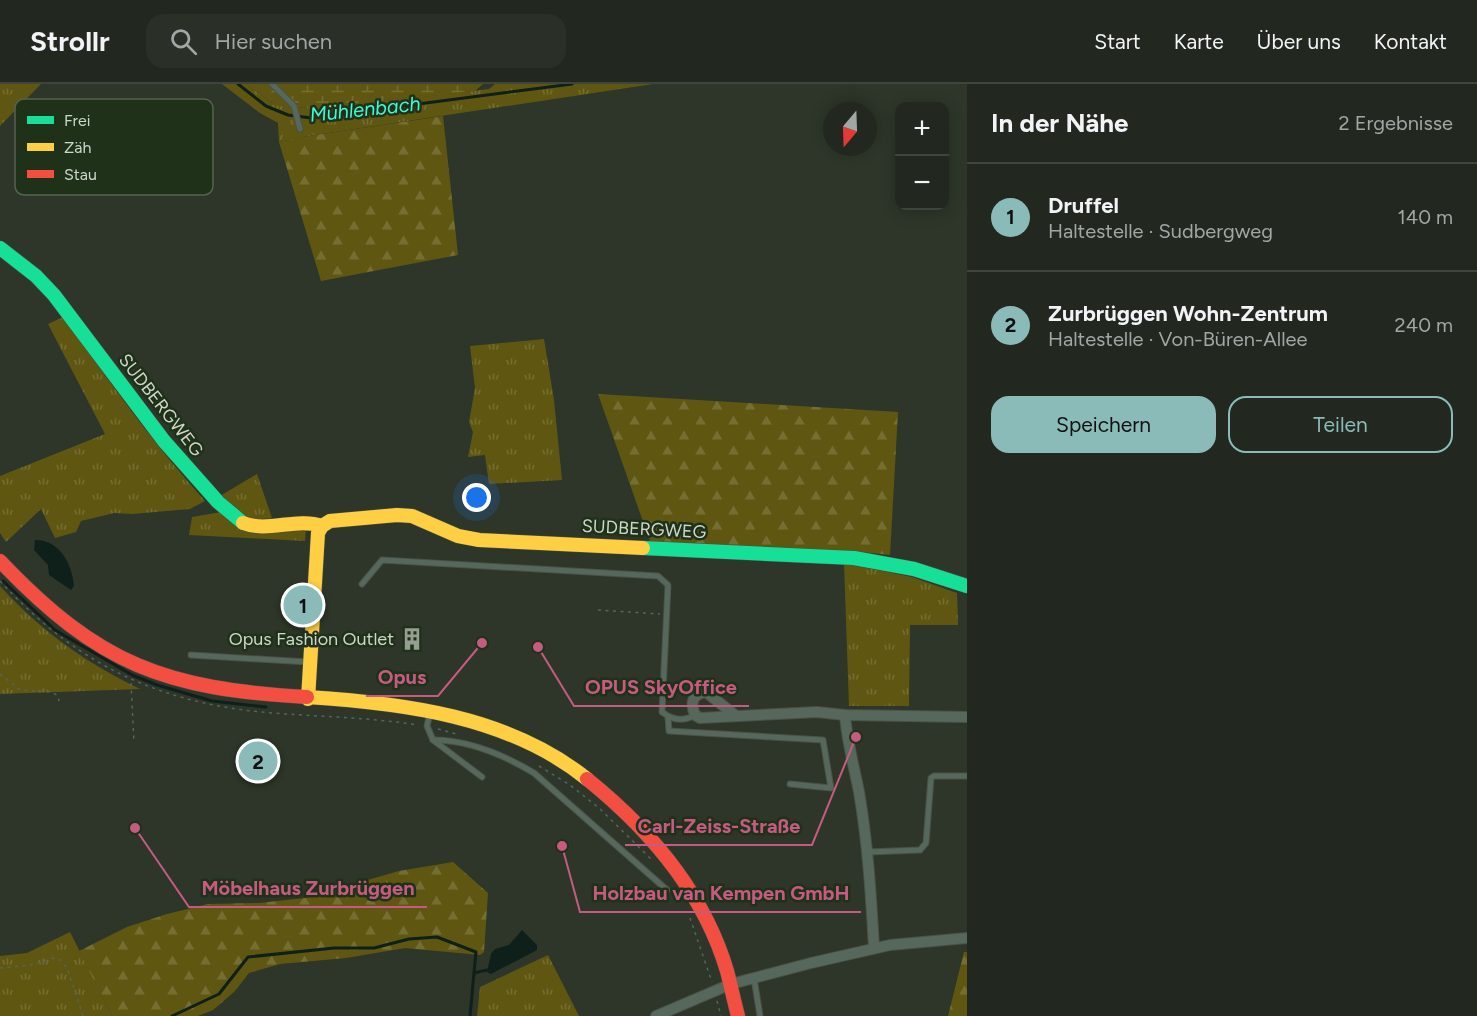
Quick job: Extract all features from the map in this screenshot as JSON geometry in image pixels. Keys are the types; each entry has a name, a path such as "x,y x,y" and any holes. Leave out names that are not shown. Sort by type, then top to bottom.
{"street":[{"name":"SUDBERGWEG","path":"0,248 36,276 54,295 177,458 230,513 245,524 260,526 310,522 322,526 330,521 398,514 412,516 458,536 479,540 854,558 914,569 967,586"},
{"path":"308,699 318,533 322,526"},
{"path":"0,561 33,596 75,631 100,647 148,671 197,686 239,693 380,703 430,711 496,729 536,747 579,773 637,822 676,869 702,913 731,984 738,1016"},
{"path":"736,716 706,692 698,693 693,698 692,708 695,715 700,717 736,716 817,712 845,715 967,717"},
{"path":"845,715 846,735 859,791 867,852 873,948"},
{"path":"656,1016 731,984 873,948 967,938"}],"lane":[{"path":"272,84 287,96 295,110 299,126"},
{"path":"362,584 382,560 658,576 668,585 662,711 668,717 677,720 688,719 695,715"},
{"path":"191,655 310,663"},
{"path":"430,711 427,726 433,740 482,777"},
{"path":"668,717 669,731 823,740 831,788 790,784"},
{"path":"433,740 451,740 476,747 512,760 534,773 667,890"},
{"path":"867,852 920,850 926,843 931,778 933,776 967,776"},
{"path":"754,978 760,1016"}],"path":[{"path":"0,581 23,606 82,654 131,681 155,690 211,705 285,714 379,719 427,726 459,734"},
{"path":"598,610 666,614"},
{"path":"0,674 20,690 52,692 58,696 59,701"},
{"path":"131,681 134,742"},
{"path":"537,765 570,785 599,808 656,864"},
{"path":"690,918 715,990 721,1016"},
{"path":"0,968 31,965 54,958 60,960 66,968 83,1016"}],"green space":[{"path":"0,84 41,84 26,99 15,99 15,111 0,126"},
{"path":"222,84 246,84 275,105 319,109 489,89 495,84 653,84 279,142 278,123 260,113"},
{"path":"246,84 483,84 475,91 319,109 275,105"},
{"path":"443,116 458,255 321,281 279,142"},
{"path":"63,317 149,434 205,501 190,509 132,514 114,513 81,521 76,532 55,538 41,509 6,542 0,533 0,476 105,434 48,324"},
{"path":"544,339 554,400 562,480 489,484 485,455 468,457 473,432 469,422 475,388 470,346"},
{"path":"598,394 898,412 890,555 852,551 651,544"},
{"path":"257,474 272,518 247,518 220,496"},
{"path":"221,512 243,528 306,528 305,541 189,535 192,517"},
{"path":"844,563 912,577 957,593 958,625 910,625 909,706 849,706"},
{"path":"0,586 32,618 65,645 140,689 0,694"},
{"path":"453,862 488,893 484,952 480,955 405,948 346,958 280,964 249,973 234,992 213,1010 198,1016 112,1016 79,951 127,927 208,904 259,903 305,898 399,871"},
{"path":"70,932 112,1016 0,1016 0,956 27,953"},
{"path":"964,952 967,952 967,1016 948,1016"},
{"path":"548,955 579,1016 477,1016 480,987"}],"water":[{"path":"35,540 51,544 63,555 73,578 74,586 71,590 49,575 48,565 34,550"},
{"path":"522,930 537,945 537,950 491,974 487,972 491,954 495,949 509,945"}],"waterway":[{"name":"Mühlenbach","path":"238,84 266,106 288,115 311,118 572,84"},
{"path":"3,581 55,630 132,675 212,701 266,707"},
{"path":"172,1016 219,994 248,957 334,948 374,948 409,939 437,937 476,952 470,1016"},
{"path":"474,973 487,970"}],"traffic: fast":[{"path":"0,248 36,276 54,295 164,441 218,502 243,523"},
{"path":"643,548 854,558 914,569 967,586"}],"traffic: slow":[{"path":"308,699 318,533 322,526 330,521 397,515 412,516 458,536 479,540 643,548"},
{"path":"243,523 253,526 302,523 322,526"},
{"path":"307,697 380,703 417,709 489,727 524,740 557,758 587,779"}],"traffic: jam":[{"path":"0,561 70,625 103,648 137,665 174,678 213,687 307,697"},
{"path":"587,779 632,819 672,864 689,889 717,942 738,1016"}],"place":[{"name":"Druffel","path":"303,605"},
{"name":"Opus Fashion Outlet","path":"412,639"},
{"name":"Opus","path":"482,643"},
{"name":"OPUS SkyOffice","path":"538,647"},
{"name":"Carl-Zeiss-Straße","path":"856,737"},
{"name":"Zurbrüggen Wohn-Zentrum","path":"258,761"},
{"name":"Möbelhaus Zurbrüggen","path":"135,828"},
{"name":"Holzbau van Kempen GmbH","path":"562,846"}]}
